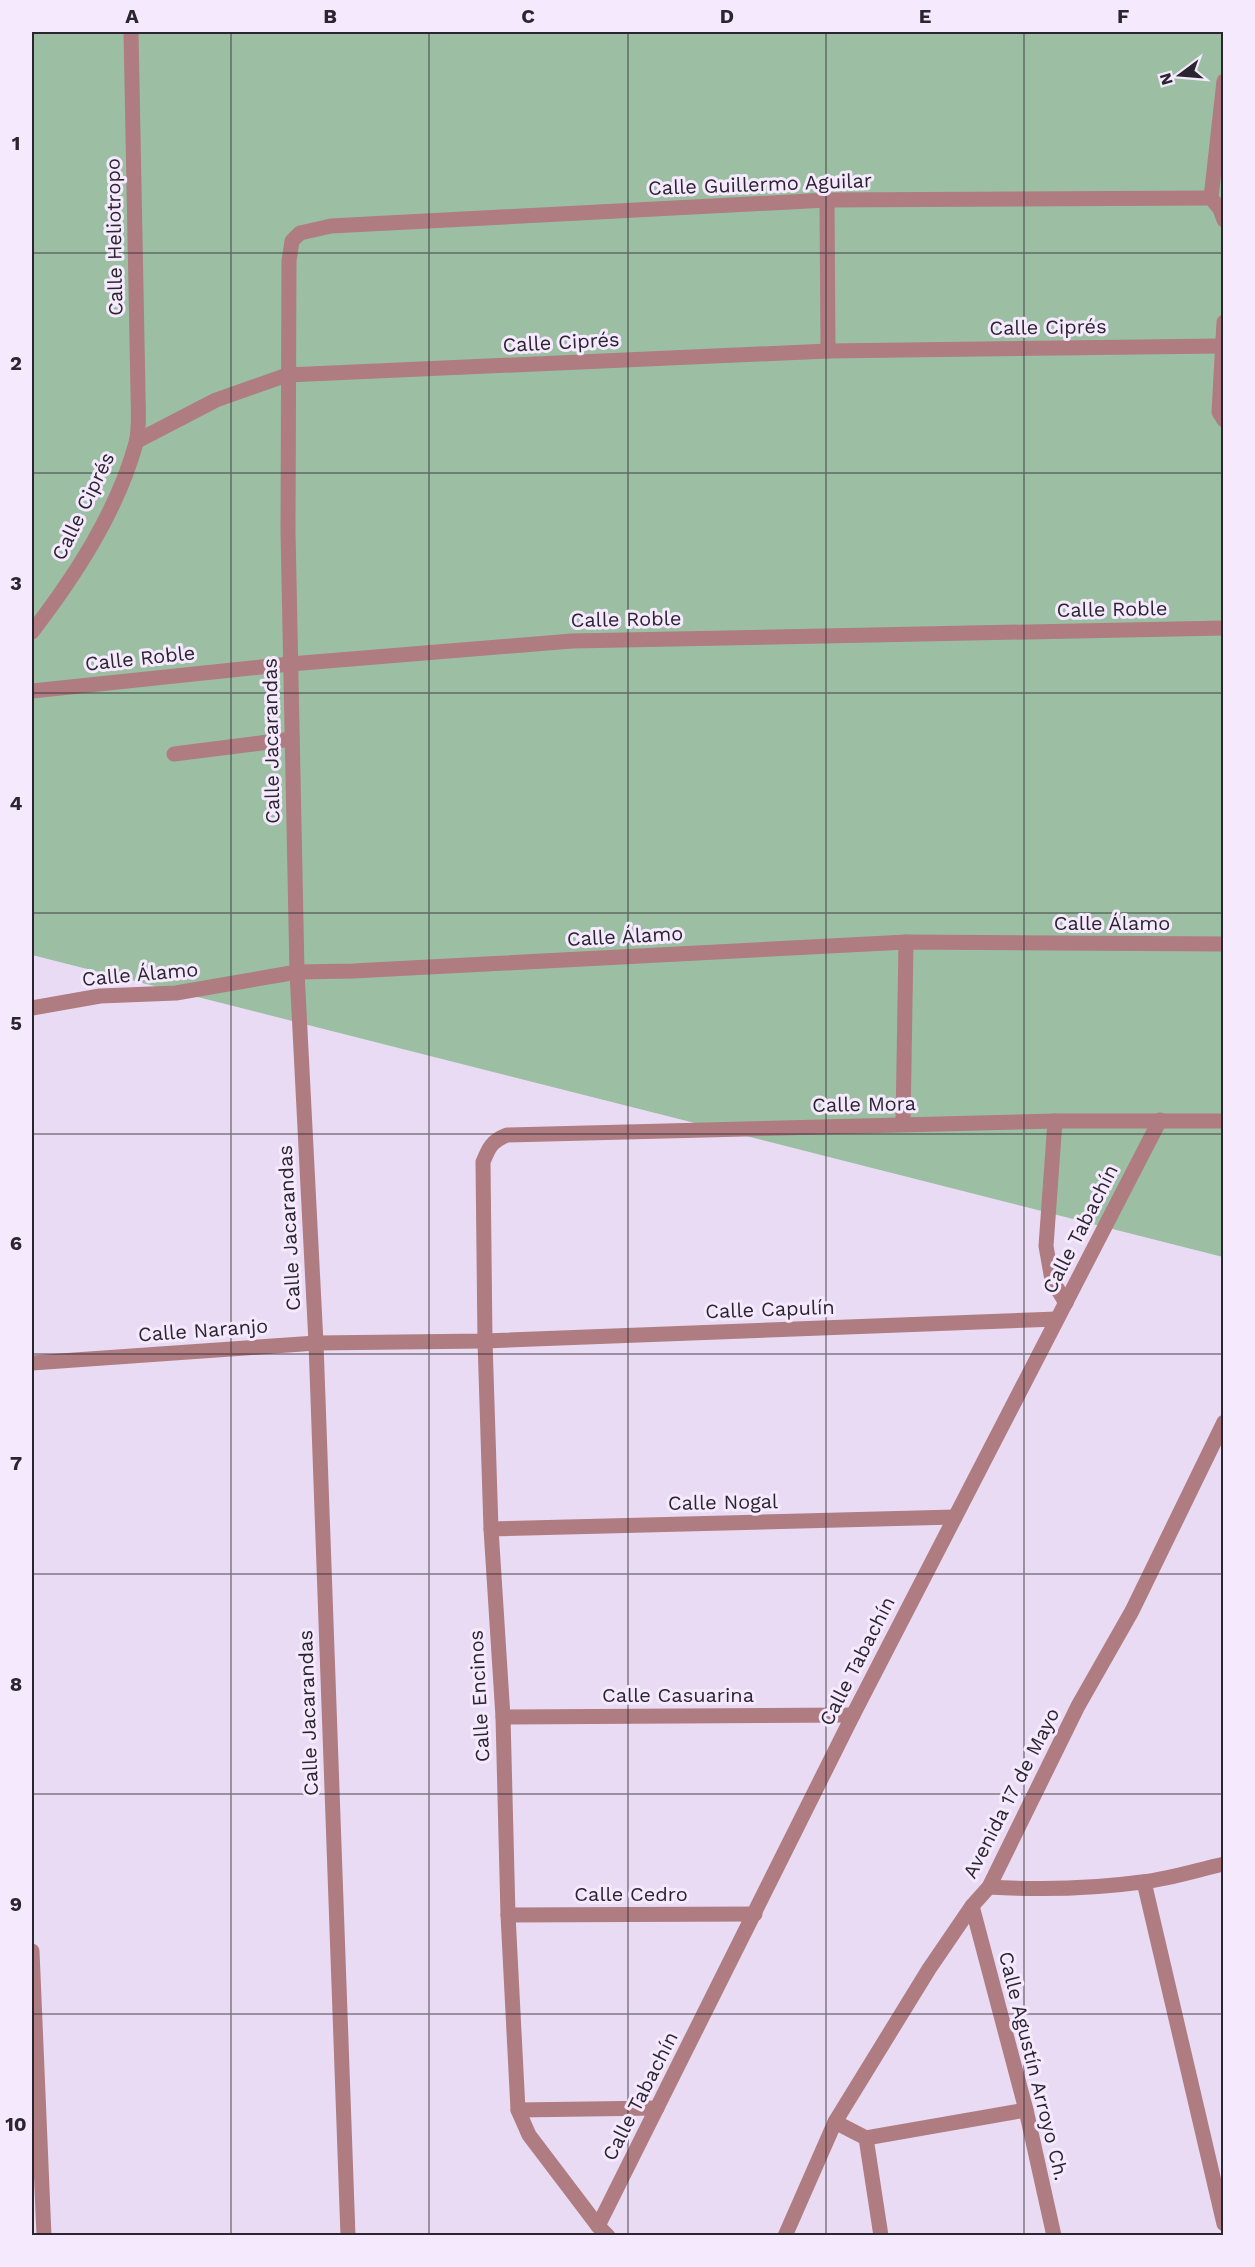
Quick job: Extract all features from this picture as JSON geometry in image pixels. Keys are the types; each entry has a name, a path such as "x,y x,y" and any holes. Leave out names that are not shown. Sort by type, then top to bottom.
{"street":[{"name":"Calle Heliotropo","path":"131,32 138,380 137,441"},
{"path":"1224,81 1211,198 1220,209 1224,220"},
{"name":"Calle Guillermo Aguilar","path":"312,229 331,226 826,200 1211,198"},
{"path":"826,200 828,351"},
{"name":"Calle Jacarandas","path":"312,229 300,233 292,241 289,261 287,375 290,664 297,972 316,1343 348,2235"},
{"path":"1224,322 1219,412 1224,420"},
{"name":"Calle Ciprés","path":"32,632 64,590 95,539 115,497 137,441 216,400 287,375 828,351 1221,346"},
{"name":"Calle Roble","path":"32,691 290,664 572,641 1224,628"},
{"path":"174,754 292,739"},
{"path":"903,1124 906,942"},
{"name":"Calle Álamo","path":"32,1008 100,996 194,991 297,972 906,942 1224,944"},
{"name":"Calle Tabachín","path":"603,2230 657,2108 853,1715 1160,1120"},
{"path":"1055,1121 1046,1246 1052,1280 1066,1303"},
{"name":"Calle Mora","path":"507,1135 1055,1121 1224,1121"},
{"name":"Calle Encinos","path":"507,1135 496,1139 489,1147 483,1162 485,1341 491,1529 503,1717 508,1915 518,2110 529,2136 603,2230"},
{"name":"Calle Capulín","path":"485,1341 1057,1319"},
{"name":"Calle Naranjo","path":"32,1363 316,1343 485,1341"},
{"path":"1221,1427 1224,1450"},
{"name":"Avenida 17 de Mayo","path":"785,2235 835,2122 929,1969 972,1906 989,1887 1078,1706 1132,1611 1221,1427"},
{"name":"Calle Nogal","path":"491,1529 955,1517"},
{"name":"Calle Casuarina","path":"503,1717 853,1715"},
{"path":"989,1887 1026,1889 1095,1887 1144,1882 1224,1864"},
{"path":"1144,1882 1224,2224"},
{"name":"Calle Agustín Arroyo Ch.","path":"972,1906 1026,2110 1054,2235"},
{"name":"Calle Cedro","path":"508,1915 755,1914"},
{"path":"32,1951 35,2108 44,2235"},
{"path":"518,2110 657,2108"},
{"path":"835,2122 866,2138 1026,2110"},
{"path":"866,2138 881,2235"}],"green space":[{"path":"32,32 1223,32 1223,1257 32,955"}]}
